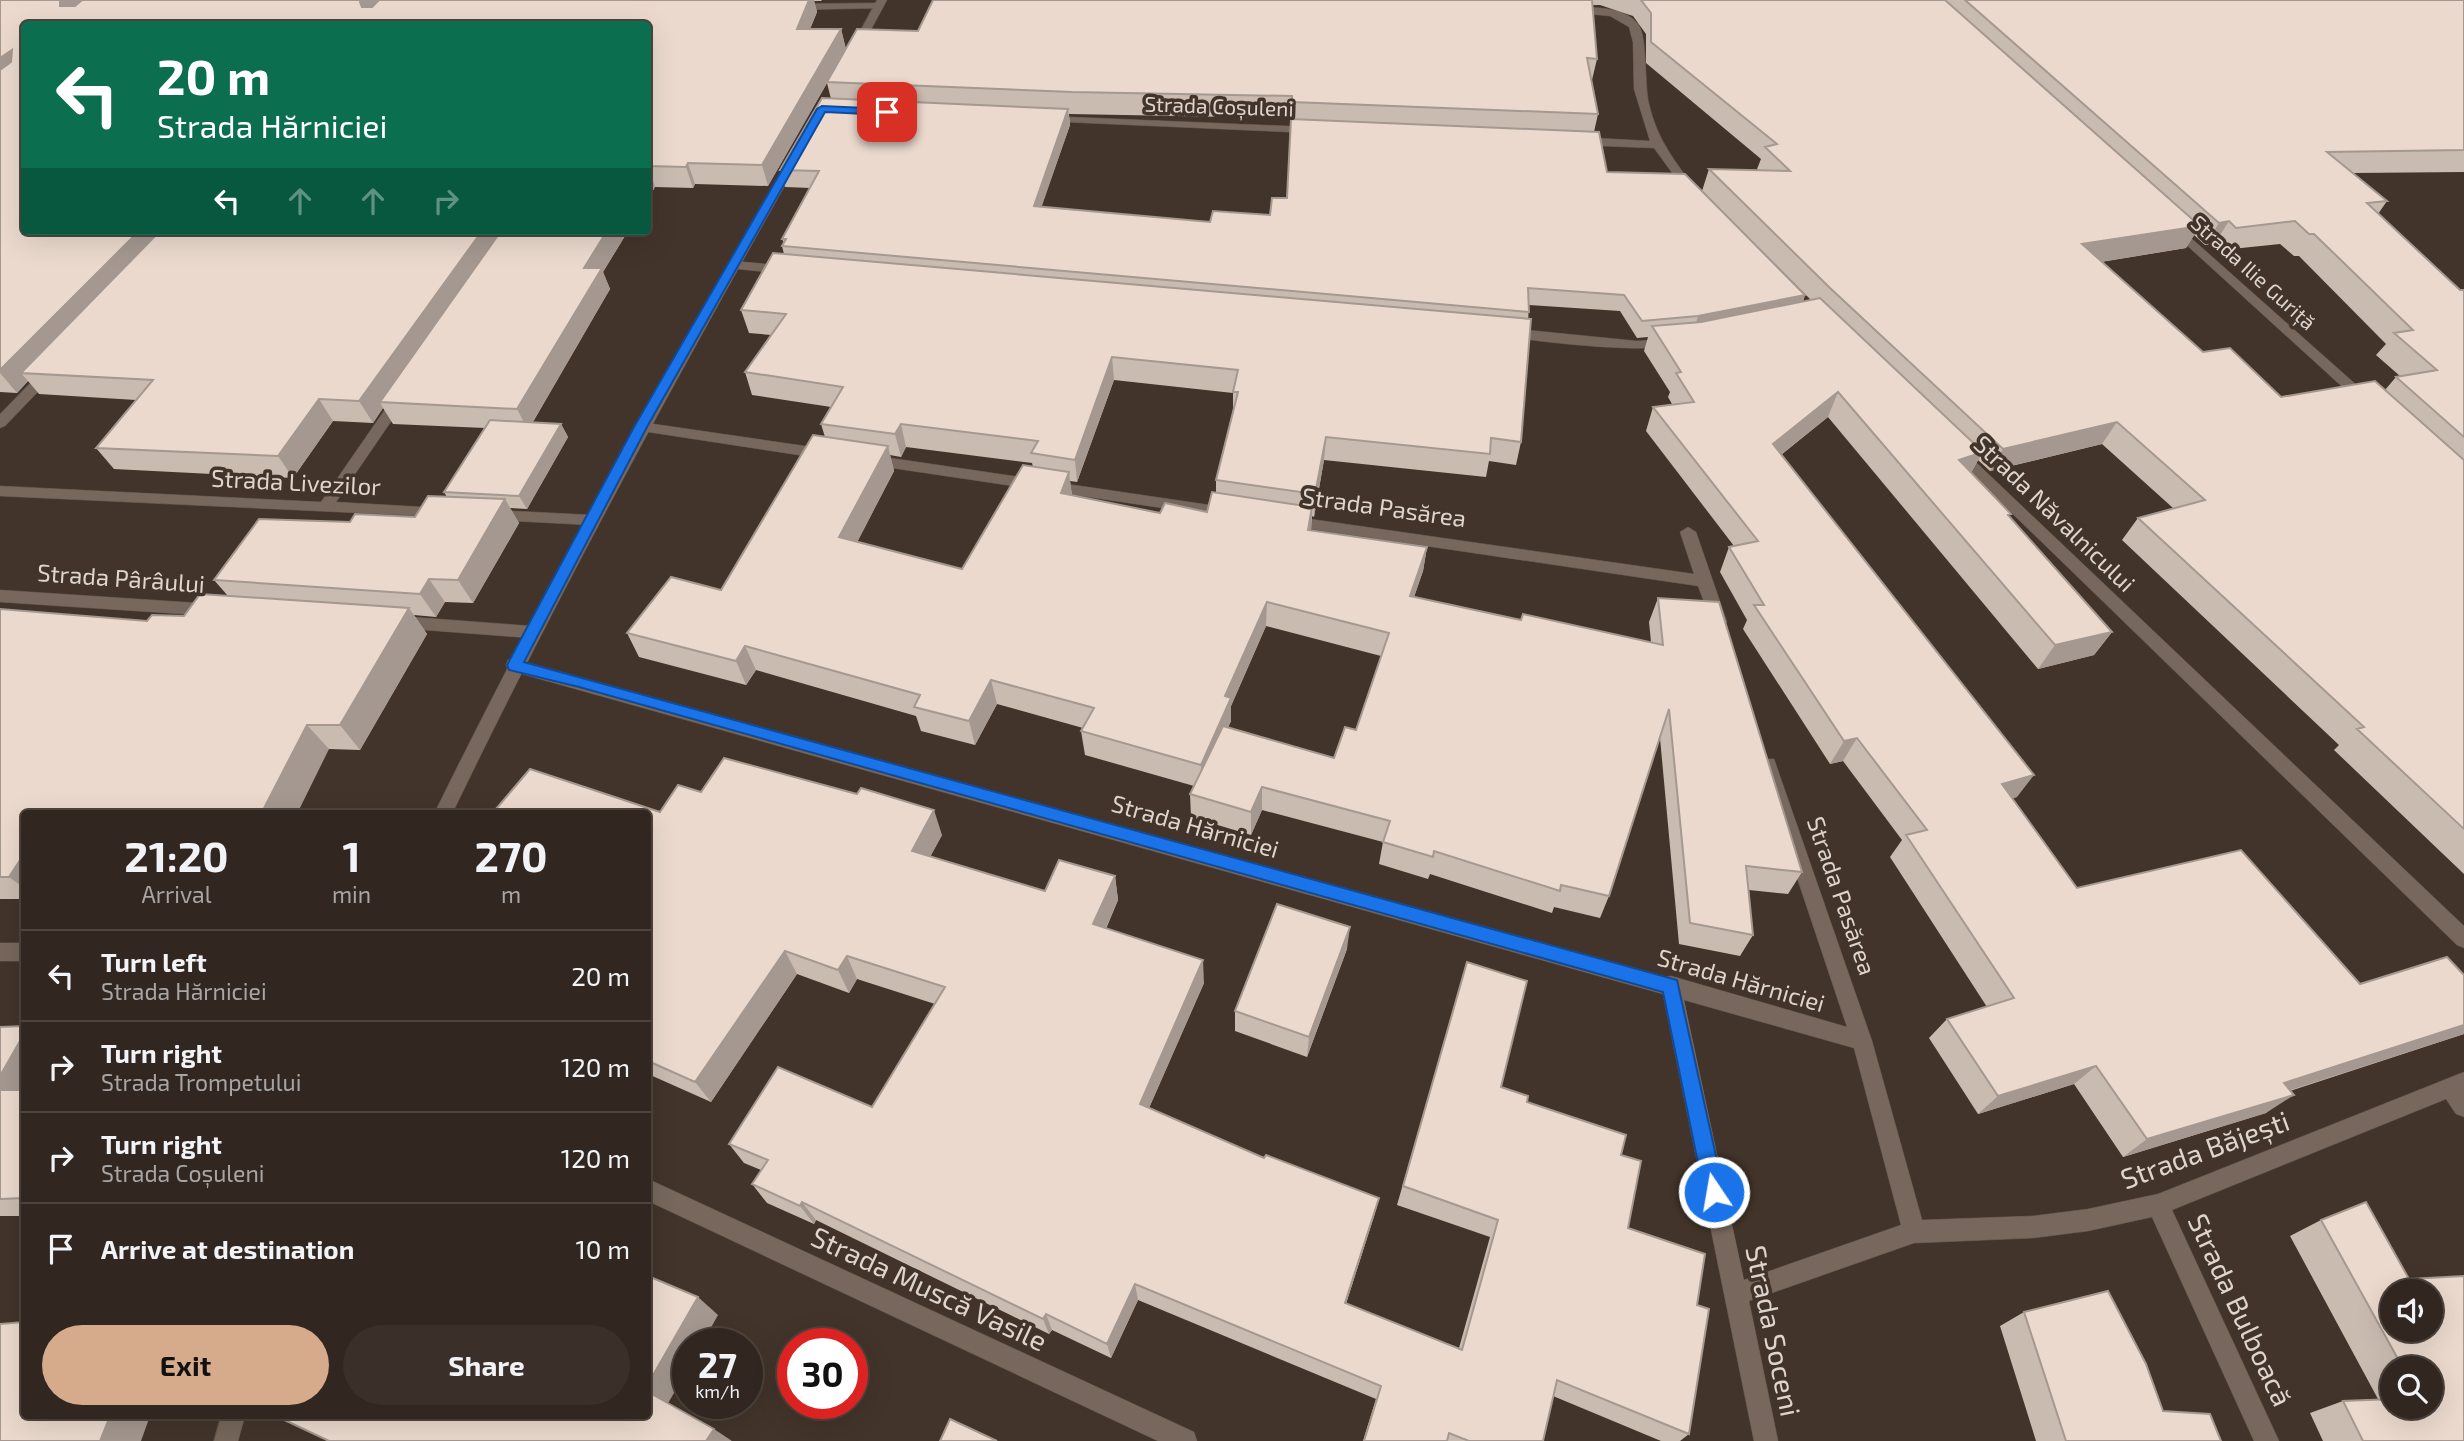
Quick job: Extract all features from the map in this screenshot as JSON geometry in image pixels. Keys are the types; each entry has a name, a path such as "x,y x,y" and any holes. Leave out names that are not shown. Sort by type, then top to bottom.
{"street":[{"path":"778,7 880,3"},
{"path":"847,63 880,3"},
{"path":"1558,9 1608,13 1627,20 1638,34 1640,87 1656,145 1702,202"},
{"name":"Strada Coșuleni","path":"1038,118 1326,131"},
{"path":"1559,141 1656,145"},
{"path":"445,810 514,665 640,427 801,145"},
{"name":"Strada Ilie Guriță","path":"2158,212 2372,406"},
{"path":"733,265 797,271"},
{"path":"1487,331 1637,345 1684,341"},
{"path":"0,423 55,366"},
{"path":"326,507 413,380"},
{"path":"640,427 1250,516"},
{"name":"Strada Năvalnicului","path":"1944,440 2464,939"},
{"name":"Strada Livezilor","path":"0,491 451,513"},
{"path":"479,515 591,520"},
{"name":"Strada Pasărea","path":"1278,519 1705,581"},
{"path":"1688,532 1727,646"},
{"name":"Strada Pârâului","path":"0,596 233,611"},
{"path":"384,621 531,632"},
{"name":"Strada Hărniciei","path":"514,665 593,684 1671,985 1861,1041"},
{"name":"Strada Pasărea","path":"1763,749 1861,1041 1914,1232"},
{"path":"0,951 21,952"},
{"name":"Strada Soceni","path":"1671,985 1766,1441"},
{"path":"2457,1085 2464,1107"},
{"name":"Strada Băjești","path":"1736,1294 1914,1232 2033,1227 2088,1220 2158,1205 2457,1085"},
{"name":"Strada Muscă Vasile","path":"651,1191 1185,1441"},
{"name":"Strada Bulboacă","path":"2158,1205 2267,1441"},
{"path":"226,1441 232,1419"}],"building":[{"path":"0,0 63,0 60,6 75,6 82,0 362,0 362,7 372,7 379,0 809,0 797,29 841,29 762,165 688,163 686,167 651,166 651,21 21,21 21,235 135,235 0,370 0,70 11,62 12,50 0,58"},
{"path":"933,0 1592,0 1597,59 1587,58 1598,114 1292,102 1292,96 1072,92 827,82 857,29 918,31"},
{"path":"1641,0 1945,0 2200,226 2082,244 2203,352 2230,348 2281,397 2375,381 2464,460 2464,829 2357,729 2364,727 2138,518 2205,500 2117,422 2003,449 1830,288 1709,169 1790,171 1765,147 1777,144 1651,42 1651,13"},
{"path":"1965,0 2464,0 2464,150 2327,152 2387,201 2367,203 2460,290 2464,290 2464,437 2396,377 2437,370 2394,333 2413,330 2314,234 2309,234 2295,221 2236,228 2229,221 2219,223"},
{"path":"822,98 1068,109 1034,206 1210,222 1213,211 1270,215 1272,198 1287,198 1291,119 1599,132 1607,172 1685,174 1805,295 1698,316 1642,321 1624,295 1528,288 1529,312 782,246 786,239 782,239 819,171 780,170"},
{"path":"156,235 479,235 359,401 319,399 278,456 96,448 153,380 21,373"},
{"path":"498,235 605,235 584,268 602,268 517,409 380,402"},
{"path":"773,253 1531,319 1521,442 1491,438 1490,454 1326,437 1315,494 1216,480 1238,392 1233,392 1238,370 1112,357 1075,460 1031,453 1038,441 901,424 895,434 821,424 843,387 745,372 786,314 741,310"},
{"path":"1820,298 1983,452 1959,460 2011,514 2008,515 2112,632 2055,645 1838,392 1773,444 2034,775 2002,784 2077,888 2241,850 2360,984 2447,957 2464,975 2464,1025 2284,1083 2294,1095 2147,1139 2096,1066 1998,1096 1947,1019 2014,998 1906,835 1927,830 1857,738 1844,741 1754,605 1764,605 1729,547 1758,541 1653,407 1694,402 1676,373 1681,372 1652,326 1701,322"},
{"path":"490,420 561,424 519,496 444,492"},
{"path":"813,435 888,446 839,537 962,569 1023,465 1069,472 1061,493 1160,513 1165,503 1207,512 1212,492 1312,507 1308,530 1427,547 1410,596 1521,620 1523,614 1663,645 1658,598 1719,602 1802,872 1746,866 1753,935 1690,923 1669,709 1609,896 1561,885 1560,891 1434,851 1433,857 1383,842 1390,821 1262,787 1251,812 1190,794 1223,726 1334,758 1345,727 1356,730 1389,633 1267,602 1225,696 1231,698 1201,765 1081,731 1094,708 991,680 969,721 914,707 920,695 745,646 736,661 627,633 671,577 721,590"},
{"path":"428,496 505,499 458,580 429,579 420,594 214,580 259,519 350,522 355,514 415,517"},
{"path":"200,594 409,608 340,725 307,725 263,810 21,810 21,859 9,877 0,877 0,609 147,621 152,615 184,616"},
{"path":"724,758 857,794 861,788 934,810 912,851 1045,891 1059,860 1115,876 1093,924 1203,960 1140,1104 1264,1158 1266,1155 1379,1198 1345,1303 1462,1350 1498,1220 1403,1186 1467,962 1527,981 1501,1087 1528,1096 1527,1102 1626,1135 1621,1155 1641,1161 1628,1228 1705,1254 1697,1305 1709,1309 1689,1434 1557,1380 1543,1441 1469,1441 1449,1433 1447,1441 1364,1441 1381,1386 1135,1284 1107,1344 1046,1314 1043,1319 802,1202 800,1206 752,1184 768,1160 729,1144 778,1067 872,1107 945,987 847,956 838,970 785,951 695,1082 651,1062 651,810 496,809 530,769 660,812 678,785 701,792"},
{"path":"1277,904 1350,927 1309,1037 1235,1011"},
{"path":"21,1026 21,1039 0,1076 0,1027"},
{"path":"0,1090 21,1090 21,1198 0,1199"},
{"path":"2366,1202 2409,1279 2380,1279 2380,1326 2321,1220"},
{"path":"2464,1276 2464,1441 2363,1441 2343,1401 2380,1399 2380,1419 2443,1419 2443,1356 2396,1356 2389,1342 2443,1342 2443,1279 2409,1279"},
{"path":"651,1277 698,1297 680,1328 672,1328 672,1342 651,1379"},
{"path":"2108,1291 2146,1364 2163,1411 2210,1414 2221,1441 2066,1441 2024,1312"},
{"path":"21,1322 21,1419 109,1419 100,1441 0,1441 0,1324"},
{"path":"651,1394 672,1405 672,1419 696,1419 714,1429 706,1441 329,1441 282,1419 651,1419"},
{"path":"950,1419 997,1441 940,1441"}],"route":[{"path":"887,112 822,109 640,427 514,665 1671,985 1714,1192"}]}
